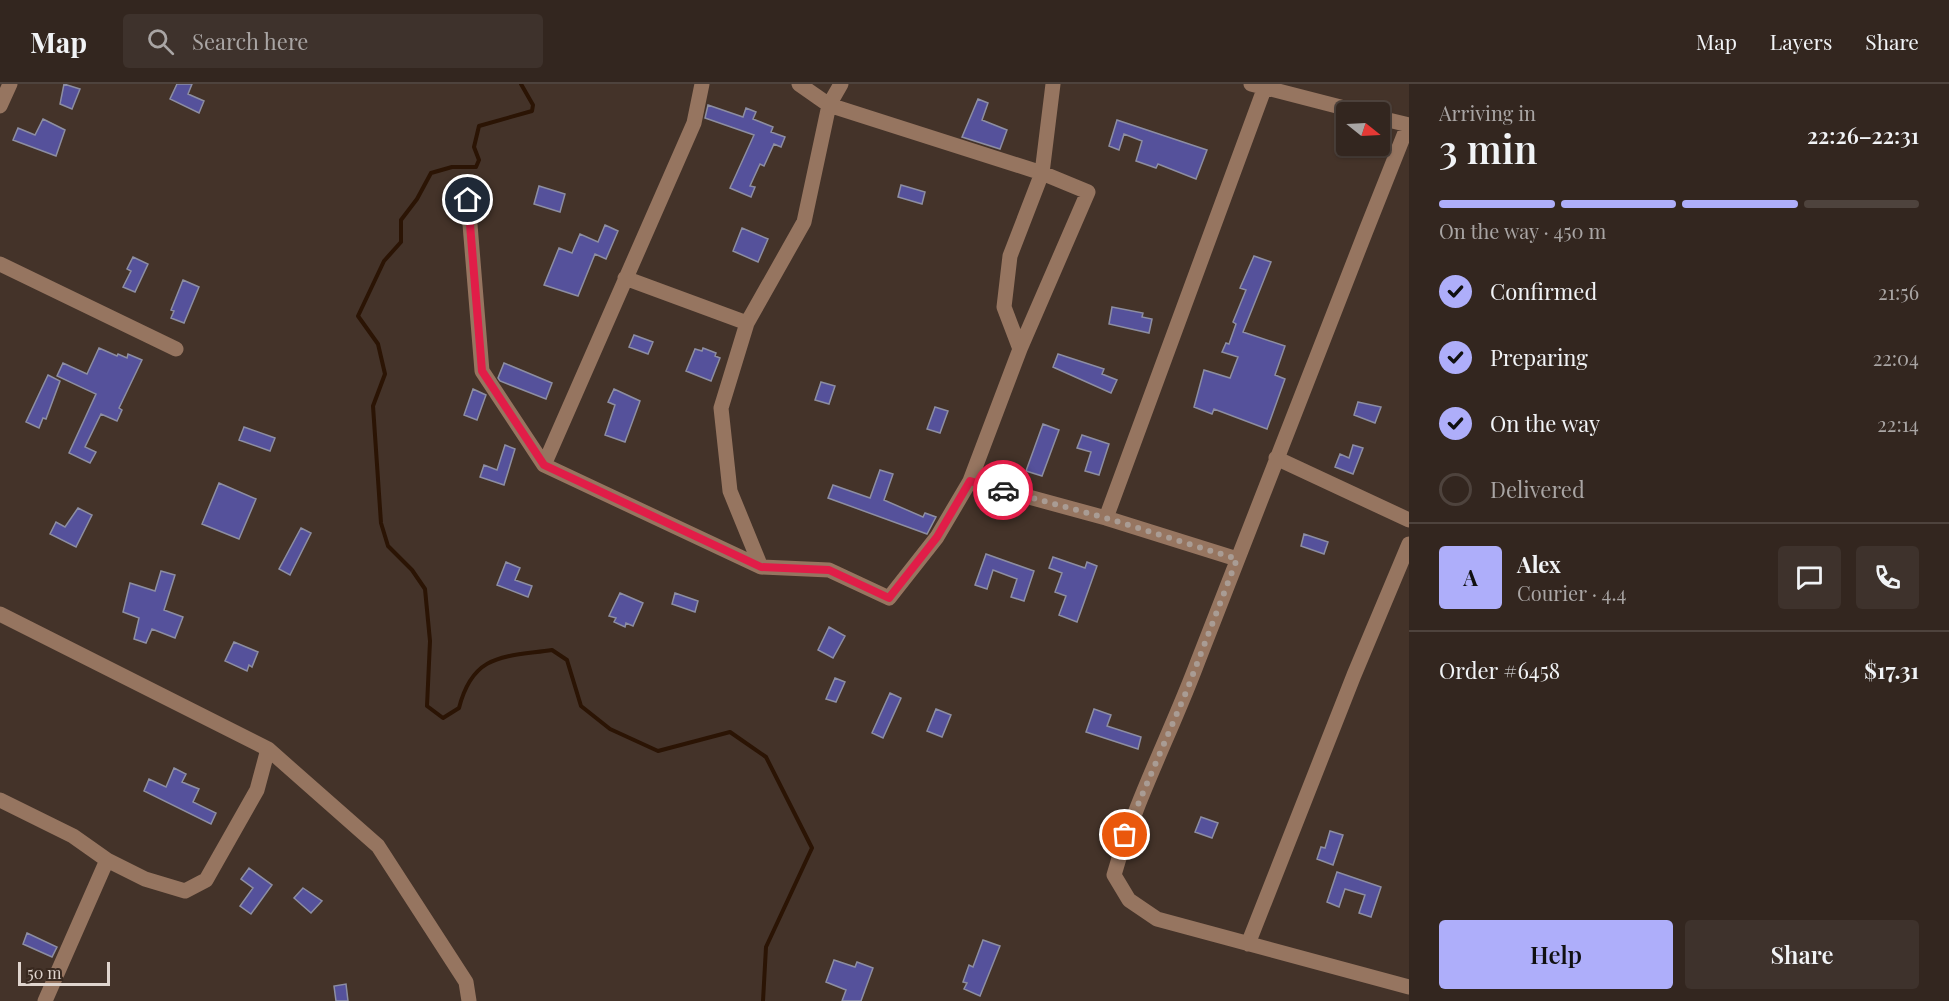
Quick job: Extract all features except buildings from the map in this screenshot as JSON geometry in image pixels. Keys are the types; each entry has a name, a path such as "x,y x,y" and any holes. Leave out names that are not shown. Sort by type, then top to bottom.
{"street":[{"path":"0,106 10,84"},
{"path":"544,465 694,123 702,84"},
{"path":"468,200 482,371 544,465 761,567 829,570 889,598 937,537 970,481 1020,349 1088,192 1042,173 829,105 799,84"},
{"path":"761,567 730,491 722,408 747,323 804,222 829,105 841,84"},
{"path":"1020,349 1004,307 1010,256 1042,173 1053,84"},
{"path":"1106,518 1261,85 1336,105"},
{"path":"1390,120 1409,125 1276,458 1187,690 1125,835 1114,876 1129,900 1157,919 1409,987"},
{"path":"0,264 176,349"},
{"path":"625,278 747,323"},
{"path":"1276,458 1409,519"},
{"path":"970,481 1106,518 1237,559"},
{"path":"1248,944 1354,675 1409,544"},
{"path":"0,614 268,749 378,846 466,982 469,1001"},
{"path":"0,800 73,836 107,860 145,879 185,891 206,880 256,790 268,749"},
{"path":"45,1001 107,860"}],"waterway":[{"path":"521,84 533,105 532,111 479,126 474,147 479,160 476,167 452,167 431,173 417,199 401,220 401,242 384,261 358,316 378,344 385,374 373,406 381,523 388,546 412,570 425,589 430,641 427,706 443,718 459,708 465,690 482,667 505,657 552,650 567,660 581,706 610,729 658,751 730,732 766,757 812,848 766,947 763,1001"}],"way so far":[{"path":"1003,490 1106,518 1237,559 1187,690 1125,835"}],"route":[{"path":"468,200 482,371 544,465 761,567 829,570 889,598 937,537 970,481 1003,490"}]}
